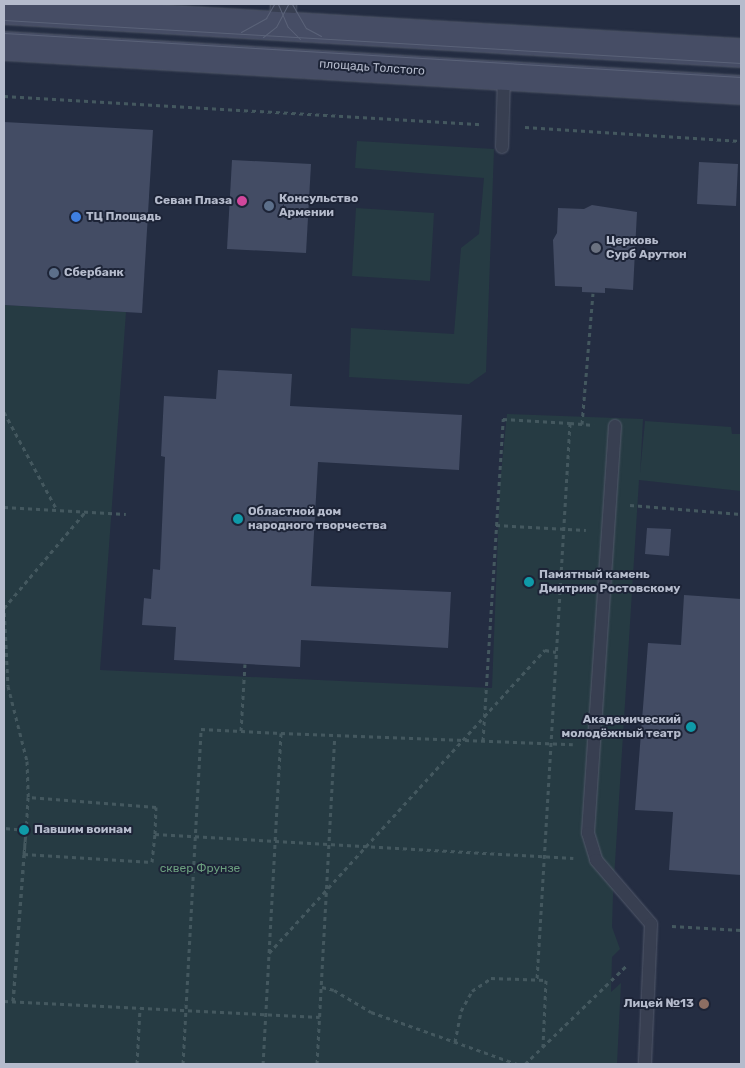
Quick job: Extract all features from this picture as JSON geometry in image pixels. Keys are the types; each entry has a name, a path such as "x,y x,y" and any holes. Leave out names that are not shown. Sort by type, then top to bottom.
{"main road":[{"path":"4,10 282,14 741,53"},
{"name":"площадь Толстого","path":"4,46 741,90"}],"lane":[{"path":"502,147 504,77"},
{"path":"615,426 588,833 596,860 651,924 645,1064"}],"path":[{"path":"4,96 741,141"},
{"path":"582,424 593,293"},
{"path":"4,412 57,510"},
{"path":"484,741 503,419 570,423 537,980"},
{"path":"610,503 741,514"},
{"path":"4,507 126,514"},
{"path":"13,1001 28,797 27,761 8,686 4,607 85,512"},
{"path":"496,525 608,532"},
{"path":"269,954 545,650 556,652"},
{"path":"241,731 245,664"},
{"path":"183,1064 201,728 335,736 594,745"},
{"path":"263,1064 281,733"},
{"path":"317,1064 335,736"},
{"path":"24,854 152,862 156,807 28,797"},
{"path":"4,828 26,830"},
{"path":"13,1001 26,830"},
{"path":"154,834 195,838 596,860"},
{"path":"651,924 741,930"},
{"path":"525,1064 650,942"},
{"path":"454,1042 461,1011 472,991 490,978 546,980 543,1047"},
{"path":"322,987 334,990 371,1012 517,1064"},
{"path":"4,1001 320,1017"},
{"path":"137,1064 140,1008"}],"green space":[{"path":"357,141 494,149 486,372 469,384 349,377 351,328 454,334 461,248 479,234 484,178 355,168"},
{"path":"356,208 434,213 430,281 352,276"},
{"name":"сквер Фрунзе","path":"4,305 126,312 100,670 492,688 500,484 507,414 643,419 640,474 645,421 731,427 732,434 741,434 741,491 639,480 613,895 612,927 620,949 612,957 611,992 621,983 617,1064 4,1064"}],"building":[{"name":"ТЦ Площадь","path":"4,122 153,130 142,313 4,305"},
{"name":"Консульство Армении","path":"232,160 311,164 306,253 227,249"},
{"path":"699,162 738,164 736,206 697,204"},
{"name":"Церковь Сурб Арутюн","path":"592,205 637,212 633,290 605,288 605,293 582,292 582,287 555,286 553,240 557,233 558,208 584,209"},
{"name":"Областной дом народного творчества","path":"218,370 292,374 290,406 462,415 459,470 318,462 311,586 451,592 448,648 301,640 300,667 174,660 176,627 142,625 144,598 151,599 153,569 160,570 165,457 161,456 164,396 216,399"},
{"path":"647,528 671,529 669,556 645,554"},
{"name":"Академический молодёжный театр","path":"684,595 741,599 741,875 669,870 673,812 635,810 648,643 681,645"}],"tram line":[{"path":"241,32 266,18 274,4"},
{"path":"278,4 288,27 300,39"},
{"path":"263,37 276,27 288,4"},
{"path":"292,4 306,28 321,36"},
{"path":"4,20 741,63"},
{"path":"4,33 741,77"}],"place":[{"name":"Севан Плаза","path":"242,201"},
{"name":"Консульство Армении","path":"269,206"},
{"name":"ТЦ Площадь","path":"76,217"},
{"name":"Церковь Сурб Арутюн","path":"596,248"},
{"name":"Сбербанк","path":"54,273"},
{"name":"Областной дом народного творчества","path":"238,519"},
{"name":"Памятный камень Дмитрию Ростовскому","path":"529,582"},
{"name":"Академический молодёжный театр","path":"691,727"},
{"name":"Павшим воинам","path":"24,830"},
{"name":"Лицей №13","path":"704,1004"}]}
